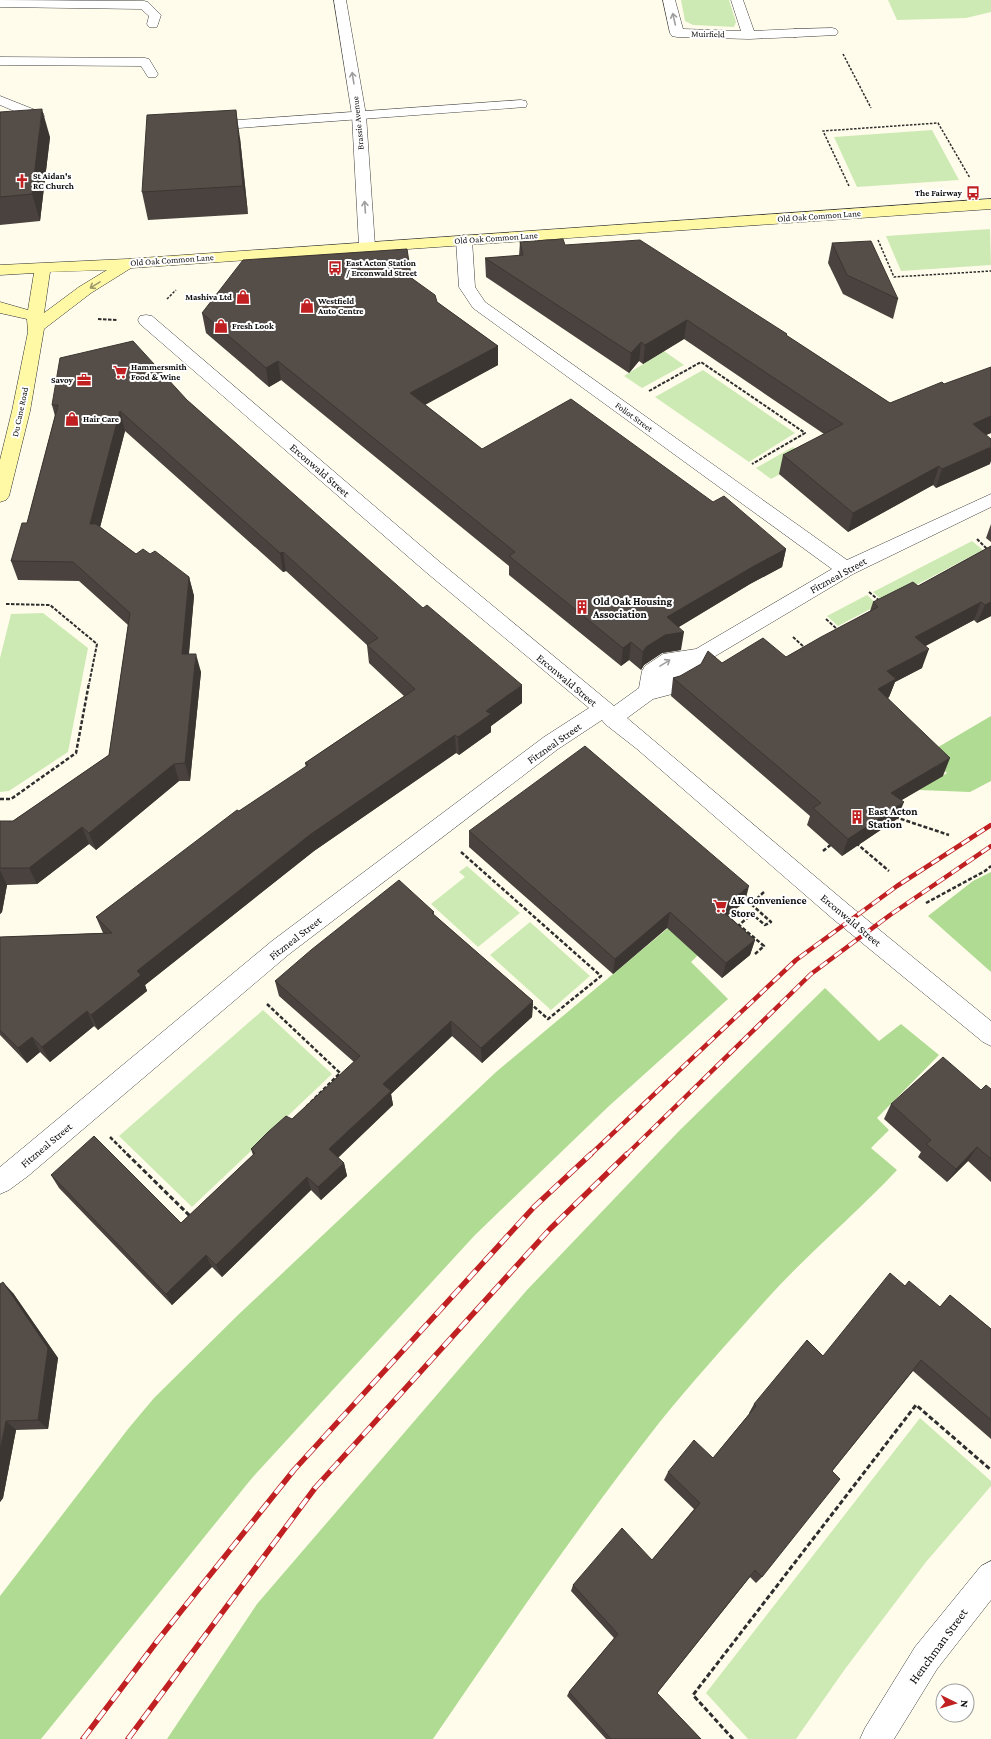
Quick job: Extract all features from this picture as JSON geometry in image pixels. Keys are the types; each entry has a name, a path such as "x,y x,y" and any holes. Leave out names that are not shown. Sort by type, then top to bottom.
{"street":[{"name":"Brassie Avenue","path":"340,0 359,115 367,246"},
{"name":"Muirfield","path":"669,0 677,33 795,33"},
{"path":"737,0 749,34"},
{"name":"Old Oak Common Lane","path":"0,270 127,264 367,246 988,204"},
{"name":"Foliot Street","path":"464,240 467,287 479,306 846,569"},
{"path":"0,307 35,322 127,264"},
{"name":"Du Cane Road","path":"0,496 21,411 43,268"},
{"name":"Erconwald Street","path":"146,320 428,563 841,912 991,1035"},
{"name":"Fitzneal Street","path":"0,1182 19,1168 280,948 551,743 648,692 669,688 690,676 700,656 846,569 991,500"},
{"name":"Henchman Street","path":"876,1739 926,1658 991,1576"}],"lane":[{"path":"0,3 144,5 155,15 153,24"},
{"path":"795,33 832,32"},
{"path":"0,61 145,62 152,74"},
{"path":"0,100 38,116"},
{"path":"201,127 521,104"}],"path":[{"path":"832,32 871,108"},
{"path":"879,123 881,127"},
{"path":"852,191 823,131 938,123 988,204"},
{"path":"876,237 894,277 991,271"},
{"path":"96,319 146,320"},
{"path":"649,392 701,362 805,433 747,468"},
{"path":"972,535 990,551 983,555"},
{"path":"866,589 886,606"},
{"path":"0,799 11,799 76,753 97,644 50,605 6,604"},
{"path":"825,618 838,631 832,634"},
{"path":"791,636 804,648 811,645"},
{"path":"892,815 949,835"},
{"path":"852,840 888,871"},
{"path":"821,853 836,841"},
{"path":"458,850 601,976 548,1020 531,1004"},
{"path":"926,903 985,871 991,866"},
{"path":"755,954 764,946 739,925 752,914 765,926 771,922 751,904 765,892"},
{"path":"262,1000 340,1073 300,1112"},
{"path":"107,1135 190,1216 196,1211"},
{"path":"733,1739 693,1695 916,1405 991,1470"}],"green space":[{"path":"681,0 729,0 736,22 734,27 693,25 685,21"},
{"path":"888,0 991,0 991,12 966,18 897,20"},
{"path":"932,130 959,180 857,187 834,137"},
{"path":"990,229 991,265 901,271 886,236"},
{"path":"664,351 684,365 642,388 624,376"},
{"path":"703,370 795,433 749,462 655,397"},
{"path":"793,447 809,459 771,479 756,468"},
{"path":"972,541 983,550 884,602 873,592"},
{"path":"867,595 878,605 838,626 827,616"},
{"path":"43,613 88,648 68,752 9,791 0,792 0,658 11,614"},
{"path":"991,716 991,781 970,792 919,790 947,773 935,762 923,756"},
{"path":"467,866 520,913 478,947 431,904 465,877 459,872"},
{"path":"991,872 991,972 928,916 973,881"},
{"path":"530,922 590,976 551,1010 490,955"},
{"path":"674,923 705,948 691,962 728,999 609,1106 475,1235 252,1478 41,1739 0,1739 0,1596 128,1429 154,1398 238,1315 496,1072"},
{"path":"825,988 879,1041 901,1024 939,1055 877,1118 889,1130 871,1148 897,1170 766,1300 659,1423 600,1500 515,1619 433,1739 167,1739 257,1604 527,1290 679,1131"},
{"path":"263,1010 332,1074 192,1207 119,1136"},
{"path":"920,1418 991,1481 991,1486 926,1562 845,1669 796,1739 748,1739 706,1693"}],"building":[{"path":"42,109 32,194 0,197 0,112"},
{"path":"236,110 243,186 142,192 147,115"},
{"path":"563,239 565,245 640,240 787,334 786,335 890,403 942,382 944,384 991,367 991,416 973,424 991,439 991,447 942,469 939,466 853,513 783,455 843,424 687,320 645,345 641,342 631,353 485,258 523,255 520,242"},
{"path":"871,241 898,299 847,275 832,243"},
{"path":"407,249 411,275 410,277 435,295 437,302 498,346 410,393 482,449 571,399 713,502 724,496 786,549 667,617 684,632 665,635 646,647 643,652 631,642 623,648 509,556 515,552 278,361 266,368 202,313 243,260"},
{"path":"133,341 187,400 423,608 427,605 522,685 486,711 491,714 458,737 455,735 311,834 137,971 141,975 91,1015 87,1011 42,1047 32,1037 18,1048 0,1030 0,937 112,933 96,917 237,810 239,811 308,765 305,763 415,689 367,645 378,638 283,552 280,553 120,411 90,524 96,524 136,554 143,549 150,554 155,551 189,577 182,654 196,654 185,763 174,764 89,833 82,827 29,868 0,868 0,821 13,821 109,755 130,613 73,562 11,561 22,523 27,523 58,405 52,405 60,358"},
{"path":"991,546 991,602 985,605 981,602 915,637 929,649 887,671 896,679 878,689 950,758 891,793 904,802 848,839 813,808 821,803 673,678 680,676 701,664 708,651 722,663 763,638 786,657 878,607 873,602 913,582 918,586"},
{"path":"585,746 749,886 720,909 755,940 726,963 670,912 615,959 469,831"},
{"path":"399,880 434,912 432,913 533,1001 481,1048 451,1021 383,1084 391,1091 329,1149 344,1163 318,1187 307,1177 216,1265 206,1255 166,1294 51,1175 94,1136 181,1223 255,1153 251,1149 268,1132 286,1116 292,1119 360,1056 275,981 311,950"},
{"path":"943,1057 981,1090 986,1085 991,1089 991,1159 977,1147 956,1169 926,1144 931,1140 891,1104"},
{"path":"890,1273 905,1286 909,1281 940,1307 950,1295 991,1329 991,1420 921,1360 832,1471 840,1479 762,1577 755,1570 657,1693 701,1739 611,1739 569,1692 618,1634 573,1585 622,1528 652,1560 700,1503 668,1472 694,1440 713,1458 756,1406 754,1404 807,1340 823,1356"},
{"path":"3,1282 48,1348 38,1420 6,1421 0,1449 0,1284"}],"railway":[{"path":"590,1155 796,960 897,886 991,825"},
{"path":"626,1155 811,974 890,915 991,846"},
{"path":"83,1739 158,1640 294,1470 534,1207 591,1154"},
{"path":"128,1739 315,1488 550,1229 627,1154"}],"place":[{"name":"St Aidan's RC Church","path":"22,181"},
{"name":"The Fairway","path":"973,193"},
{"name":"East Acton Station / Erconwald Street","path":"335,268"},
{"name":"Mashiva Ltd","path":"243,297"},
{"name":"Westfield Auto Centre","path":"307,306"},
{"name":"Fresh Look","path":"221,326"},
{"name":"Hammersmith Food & Wine","path":"120,372"},
{"name":"Savoy","path":"84,380"},
{"name":"Hair Care","path":"72,419"},
{"name":"Old Oak Housing Association","path":"582,607"},
{"name":"East Acton Station","path":"857,817"},
{"name":"AK Convenience Store","path":"720,906"}]}
